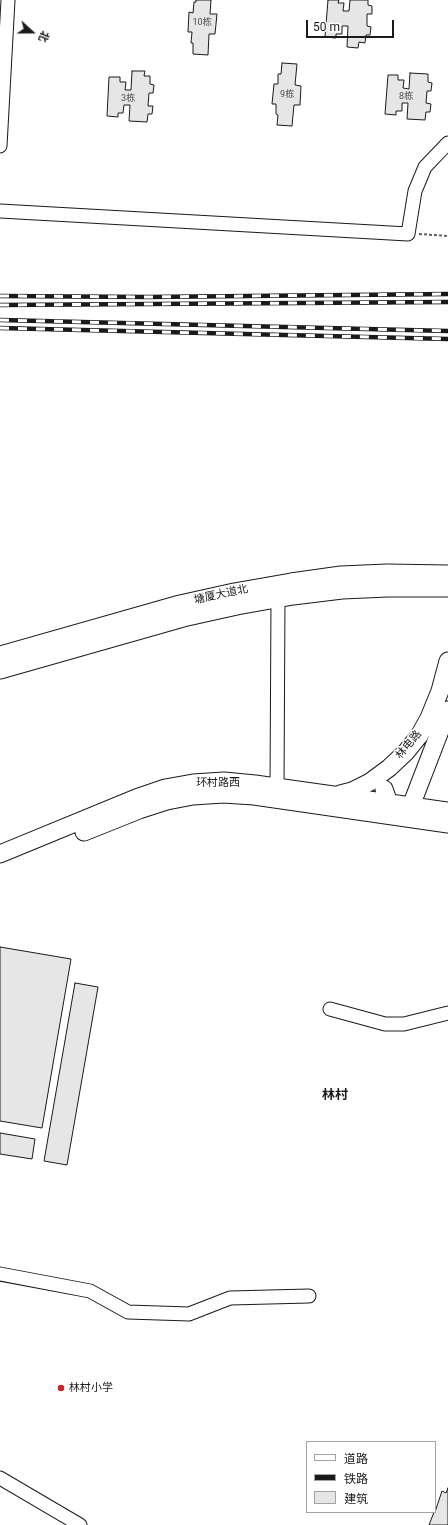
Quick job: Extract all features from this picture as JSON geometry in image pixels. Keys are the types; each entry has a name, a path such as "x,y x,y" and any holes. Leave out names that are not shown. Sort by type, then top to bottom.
{"main road":[{"name":"塘厦大道北","path":"0,655 180,604 234,592 291,582 341,576 387,573 448,574"},
{"name":"塘厦大道北","path":"0,670 183,618 278,598 357,589 448,588"},
{"name":"林电路","path":"409,804 440,717 440,691 448,661"},
{"name":"林电路","path":"334,795 352,791 370,782 389,768 406,752 419,736 440,717"},
{"path":"387,796 384,779 389,768"},
{"name":"环村路西","path":"0,854 136,798 165,788 193,783 224,781 334,795 387,796"},
{"name":"环村路西","path":"0,866 139,810 167,801 194,796 223,794 409,804 448,811"},
{"path":"387,796 399,799 408,797 409,804 387,796"},
{"name":"环村路西","path":"409,804 448,824"}],"street":[{"path":"0,146 8,0"},
{"path":"0,211 408,234 415,191 425,167 448,143"},
{"path":"277,787 278,598"},
{"path":"330,1009 385,1024 404,1024 448,1013"},
{"path":"0,1274 90,1291 128,1312 189,1314 230,1298 309,1296"},
{"path":"0,1478 80,1525"}],"path":[{"path":"408,234 448,236"}],"building":[{"path":"196,0 211,0 210,14 217,14 215,34 209,34 208,55 193,54 193,43 191,43 192,32 188,32 189,12 193,13 194,2 196,2"},
{"path":"328,0 339,0 338,3 344,3 343,11 349,11 350,0 368,0 368,5 372,6 372,14 367,14 367,26 371,27 370,35 366,35 365,43 359,42 358,48 347,47 348,26 342,26 342,34 336,34 336,38 325,37"},
{"path":"282,63 297,64 295,85 301,86 300,105 294,105 292,126 277,125 278,115 276,114 276,104 272,104 274,84 278,84 278,74 281,74"},
{"path":"132,71 145,71 144,76 150,76 150,84 154,85 153,93 149,93 148,106 153,106 152,114 148,114 147,122 129,121 130,105 124,105 123,113 118,113 118,117 107,116 109,77 120,77 120,82 126,82 125,90 131,90"},
{"path":"410,73 428,74 428,82 432,83 431,91 427,91 426,103 431,104 430,112 426,112 425,120 407,119 408,103 402,103 402,111 396,111 396,115 385,114 388,75 398,75 398,80 404,80 403,88 409,89"},
{"path":"0,947 71,959 42,1128 0,1121"},
{"path":"75,983 98,987 67,1165 44,1161"},
{"path":"0,1133 35,1139 32,1159 0,1154"},
{"path":"448,1488 448,1525 429,1525 434,1513 436,1513 442,1491 446,1493"}],"railway":[{"path":"0,296 147,297 448,294"},
{"path":"0,305 448,302"},
{"path":"0,320 448,331"},
{"path":"0,328 448,339"}],"place":[{"name":"林村小学","path":"61,1388"}],"district":[{"name":"林村","path":"335,1096"}]}
